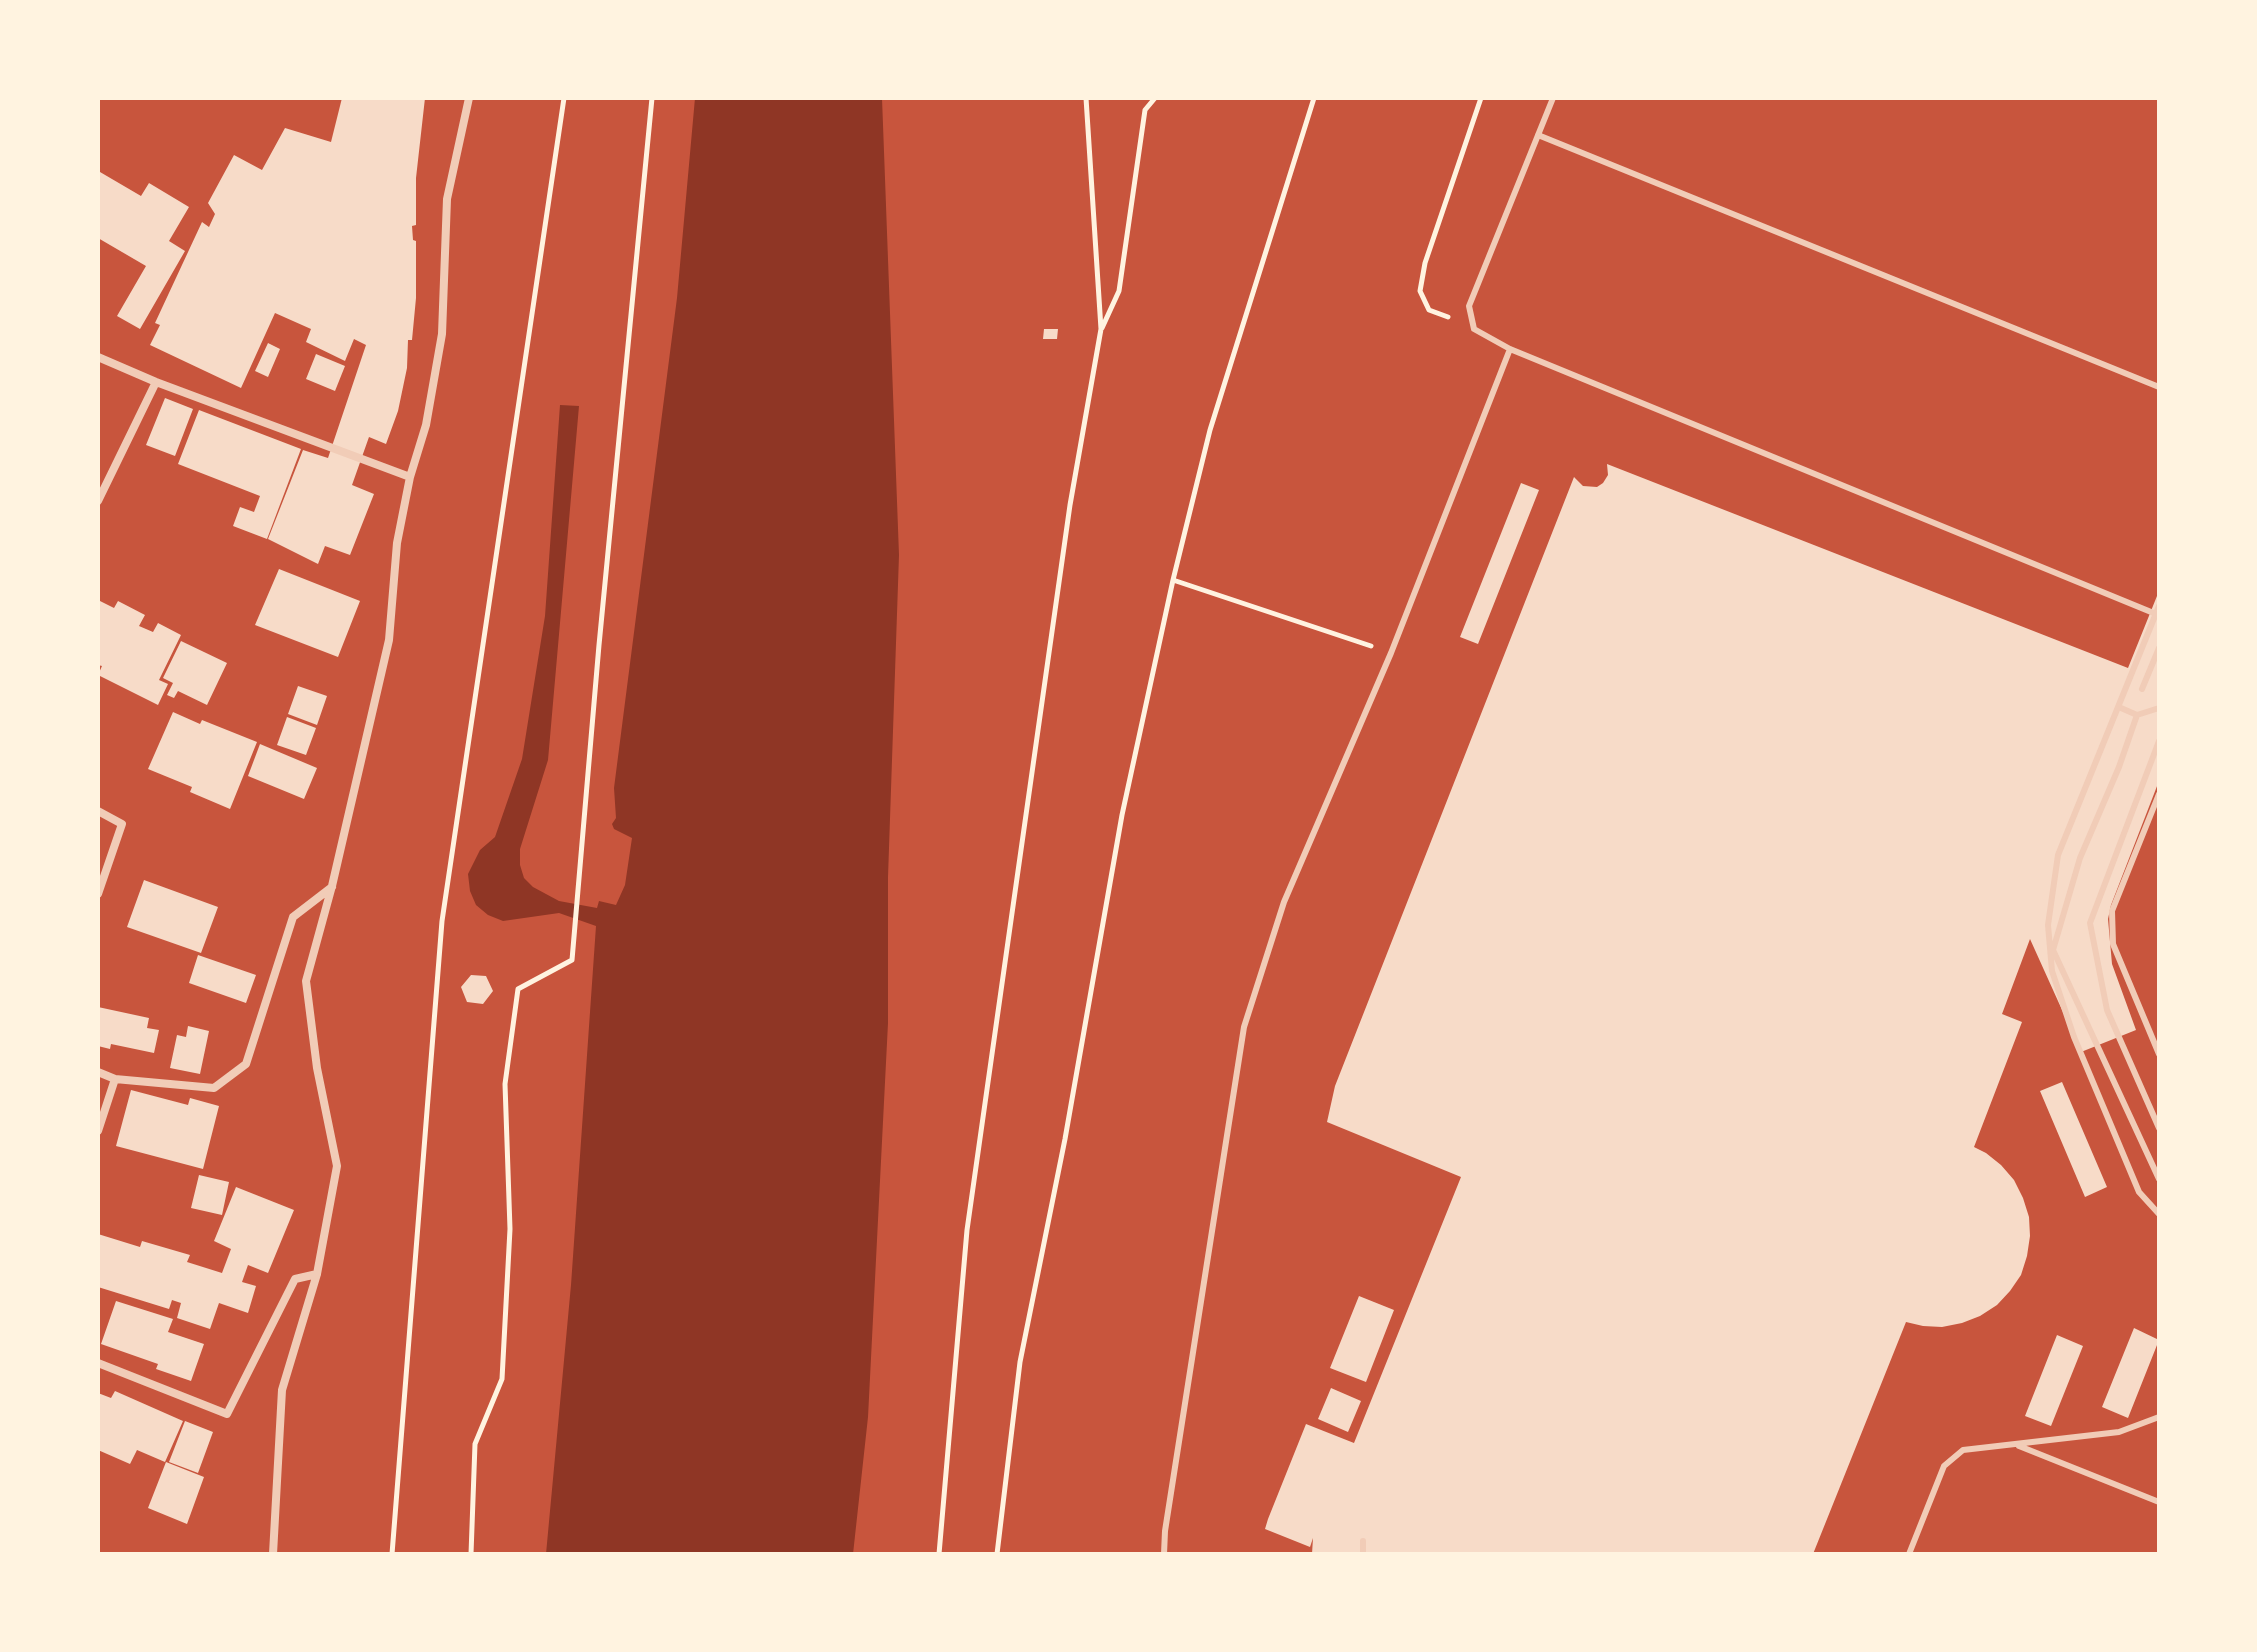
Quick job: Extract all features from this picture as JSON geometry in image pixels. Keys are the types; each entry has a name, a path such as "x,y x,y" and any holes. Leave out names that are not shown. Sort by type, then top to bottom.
{"street":[{"path":"273,1554 282,1390 317,1274 337,1166 317,1068 306,981 332,886 389,640 397,543 410,477 426,425 442,334 447,199 469,98"},
{"path":"98,357 156,382 410,477"},
{"path":"98,501 156,382"},
{"path":"98,811 122,824 98,894"},
{"path":"98,1072 115,1079 214,1088 246,1064 293,917 332,886"},
{"path":"98,1131 115,1079"},
{"path":"98,1363 227,1414 295,1279 317,1274"}],"lane":[{"path":"1553,98 1469,306 1474,329 1510,349 2156,614"},
{"path":"1538,135 2159,387"},
{"path":"1164,1554 1165,1531 1244,1027 1284,902 1391,653 1510,349"},
{"path":"2159,606 2058,855 2048,925 2052,971 2074,1037 2139,1192 2159,1214"},
{"path":"2142,689 2159,648"},
{"path":"2121,708 2137,715 2159,708"},
{"path":"2137,715 2119,767 2080,858 2053,950 2159,1179"},
{"path":"2159,741 2090,923 2107,1010 2159,1128"},
{"path":"2159,794 2112,911 2113,944 2159,1054"},
{"path":"1909,1554 1944,1466 1963,1450 2119,1432 2159,1417"},
{"path":"2016,1445 2159,1502"},
{"path":"1363,1541 1363,1554"}],"path":[{"path":"392,1554 442,921 564,98"},
{"path":"471,1554 475,1444 502,1379 510,1229 505,1084 518,989 572,960 600,630 652,98"},
{"path":"939,1554 967,1230 1070,505 1101,329 1086,98"},
{"path":"1101,329 1119,291 1145,110 1155,98"},
{"path":"997,1554 1020,1362 1065,1139 1122,815 1173,580 1210,430 1314,98"},
{"path":"1449,317 1429,310 1420,291 1425,263 1481,98"},
{"path":"1173,580 1391,653"}],"shaded area":[{"path":"695,98 882,98 899,555 888,877 888,1023 868,1417 853,1554 546,1554 571,1285 596,926 559,913 503,921 488,915 476,905 468,874 480,850 495,837 522,759 545,616 560,405 579,406 548,760 520,849 520,865 524,878 533,887 559,901 597,908 599,901 616,905 625,885 632,838 614,829 612,824 616,818 614,788 677,298"}],"building":[{"path":"342,98 425,98 416,178 416,225 412,226 413,240 416,241 416,298 412,340 408,340 407,368 398,411 386,444 369,437 352,485 374,494 350,555 325,546 318,564 268,539 303,450 328,458 366,345 354,339 345,361 306,342 311,329 275,313 241,388 150,345 160,325 155,323 202,222 209,227 215,214 208,203 234,155 262,170 285,128 331,142"},
{"path":"100,172 141,196 149,183 189,207 169,241 185,251 140,329 117,316 146,266 98,238"},
{"path":"1044,329 1058,329 1057,339 1043,339"},
{"path":"268,343 280,349 268,377 255,371"},
{"path":"316,354 345,366 335,391 306,379"},
{"path":"165,398 193,409 175,456 146,445"},
{"path":"199,410 301,449 267,539 233,526 240,507 254,512 260,496 178,464"},
{"path":"1607,464 2128,668 2159,591 2159,781 2108,919 2112,964 2136,1030 2081,1052 2030,939 2002,1014 2022,1022 1974,1147 2001,1165 2014,1180 2023,1198 2029,1217 2030,1236 2021,1275 1997,1305 1980,1316 1942,1327 1906,1322 1813,1554 1312,1554 1313,1538 1310,1547 1265,1529 1268,1519 1306,1424 1354,1443 1461,1177 1327,1122 1335,1086 1574,477 1583,486 1597,487 1608,475"},
{"path":"1521,483 1539,490 1478,644 1460,637"},
{"path":"279,569 360,601 338,657 255,625"},
{"path":"98,600 114,608 118,601 145,615 139,626 153,632 158,623 181,635 159,680 168,684 158,705 98,675 102,666 98,665"},
{"path":"181,641 227,663 207,705 178,691 174,698 167,695 173,683 163,678"},
{"path":"298,686 327,696 317,725 288,714"},
{"path":"173,712 257,742 230,809 190,792 192,787 148,769"},
{"path":"287,717 316,728 306,755 277,745"},
{"path":"260,744 317,768 304,799 248,776"},
{"path":"144,880 218,907 201,953 127,927"},
{"path":"198,955 256,975 246,1003 189,983"},
{"path":"471,975 486,976 493,991 483,1004 467,1002 461,987"},
{"path":"98,1007 149,1018 147,1028 159,1030 154,1053 111,1044 110,1049 98,1046"},
{"path":"188,1026 209,1031 200,1074 170,1068 177,1035 186,1037"},
{"path":"2062,1082 2107,1187 2085,1197 2040,1091"},
{"path":"131,1090 188,1105 190,1098 219,1106 203,1169 116,1146"},
{"path":"199,1175 229,1182 222,1215 191,1208"},
{"path":"236,1187 294,1210 268,1273 248,1265 242,1282 256,1286 248,1313 219,1303 210,1329 177,1318 181,1303 172,1300 169,1309 98,1287 98,1234 140,1247 142,1241 190,1255 187,1262 222,1273 231,1249 214,1241"},
{"path":"1359,1296 1394,1310 1366,1382 1330,1368"},
{"path":"116,1301 173,1319 168,1332 204,1344 191,1381 156,1369 158,1364 101,1344"},
{"path":"2134,1328 2159,1340 2128,1418 2102,1407"},
{"path":"2057,1335 2083,1346 2051,1426 2025,1416"},
{"path":"1331,1388 1361,1401 1348,1432 1318,1419"},
{"path":"115,1391 183,1421 165,1462 137,1450 130,1464 98,1450 98,1393 111,1398"},
{"path":"185,1421 213,1432 198,1473 169,1462"},
{"path":"166,1462 204,1477 187,1524 148,1508"}]}
